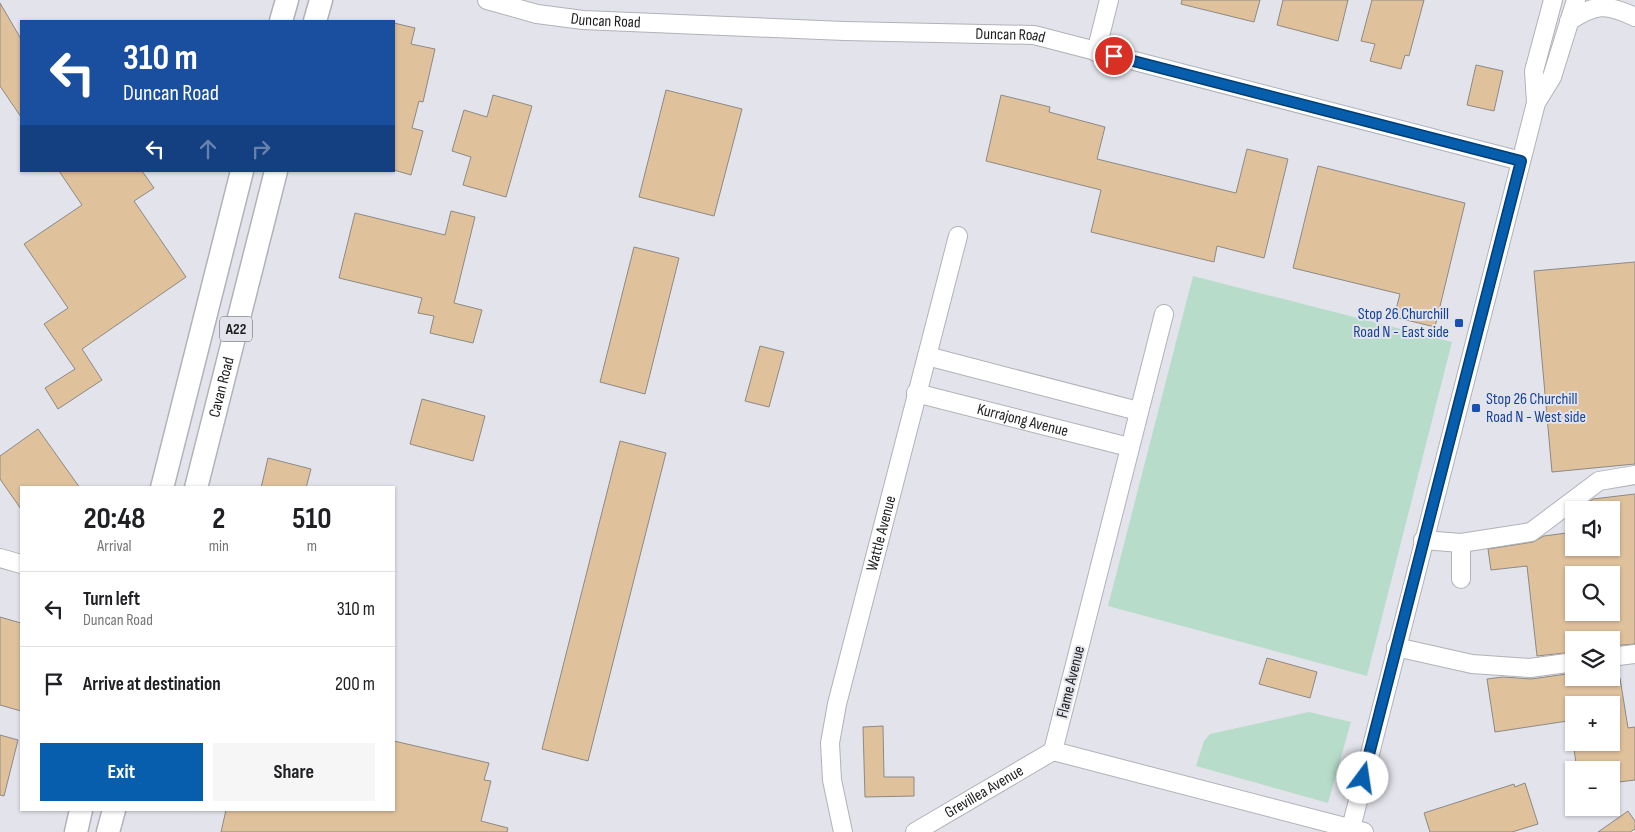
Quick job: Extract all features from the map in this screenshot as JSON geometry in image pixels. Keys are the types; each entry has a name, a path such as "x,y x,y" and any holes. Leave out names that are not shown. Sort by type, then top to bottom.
{"main road":[{"path":"281,20 287,0"},
{"path":"315,20 321,0"},
{"name":"Cavan Road","path":"163,486 242,172"},
{"name":"Cavan Road","path":"197,486 276,172"},
{"path":"76,832 81,811"},
{"path":"108,832 114,811"}],"street":[{"name":"Duncan Road","path":"487,0 537,14 583,20 844,31 1034,35 1521,161"},
{"path":"1096,52 1109,0"},
{"path":"1536,103 1534,71 1553,0"},
{"path":"1053,752 1355,831 1396,647 1536,103 1552,77 1576,0"},
{"path":"1569,21 1595,7 1608,6 1635,17"},
{"name":"Wattle Avenue","path":"843,832 832,780 830,743 837,704 958,236"},
{"name":"Flame Avenue","path":"1053,752 1164,314"},
{"path":"927,356 1138,411"},
{"name":"Kurrajong Avenue","path":"916,393 1129,447"},
{"path":"1423,540 1461,543 1531,532 1599,481 1635,475"},
{"path":"1461,543 1461,580"},
{"path":"0,558 20,564"},
{"path":"1396,647 1472,664 1530,668 1565,663"},
{"path":"1620,656 1635,654"},
{"name":"Grevillea Avenue","path":"915,832 1053,752"}],"green space":[{"path":"1193,276 1452,342 1367,676 1108,606"},
{"path":"1309,712 1351,722 1328,803 1196,766 1204,741 1210,734"}],"building":[{"path":"1182,0 1260,0 1254,22 1181,4"},
{"path":"1283,0 1348,0 1338,41 1277,25"},
{"path":"1372,0 1424,0 1409,56 1405,55 1401,69 1370,61 1375,44 1361,41"},
{"path":"0,3 20,37 20,116 0,86"},
{"path":"395,23 415,28 411,44 435,49 423,102 419,101 412,128 423,131 411,175 395,170"},
{"path":"1476,65 1503,71 1494,111 1467,105"},
{"path":"666,90 742,109 714,216 639,197"},
{"path":"493,95 532,106 506,197 463,185 471,157 452,151 464,110 487,117"},
{"path":"1001,95 1050,107 1049,112 1105,127 1097,159 1236,193 1247,149 1288,159 1264,258 1217,246 1214,262 1091,232 1101,190 986,161"},
{"path":"1318,166 1465,203 1435,327 1394,317 1400,294 1293,268"},
{"path":"60,172 143,172 154,188 134,201 186,277 82,349 102,380 58,409 45,388 75,369 44,324 68,308 24,244 82,205"},
{"path":"451,211 475,217 454,303 482,310 473,343 430,333 434,316 418,313 422,298 339,278 355,213 445,235"},
{"path":"634,247 679,258 645,394 600,382"},
{"path":"1635,262 1635,464 1552,472 1534,271"},
{"path":"760,346 784,352 769,407 745,401"},
{"path":"422,399 485,416 473,461 410,444"},
{"path":"38,429 79,486 20,486 20,508 0,479 0,456"},
{"path":"620,441 666,453 588,761 542,749"},
{"path":"268,458 311,469 307,486 261,486"},
{"path":"1635,494 1635,644 1620,645 1620,631 1565,631 1565,653 1537,656 1527,566 1491,570 1488,549 1533,542 1544,536 1565,533 1565,556 1620,556 1620,501 1590,501 1593,499"},
{"path":"0,617 20,623 20,711 0,705"},
{"path":"1267,658 1317,672 1310,698 1259,684"},
{"path":"1565,674 1565,686 1620,686 1620,678 1628,728 1635,727 1635,780 1620,782 1620,761 1576,761 1574,751 1620,751 1620,696 1565,696 1565,721 1495,732 1487,679 1503,677 1531,679"},
{"path":"883,726 884,777 914,777 914,796 865,797 863,727"},
{"path":"0,735 18,740 4,796 0,795"},
{"path":"395,741 489,763 484,780 491,781 481,821 508,828 507,832 221,832 226,811 395,811"},
{"path":"1525,783 1538,824 1512,832 1430,832 1424,813 1514,784 1515,787"},
{"path":"1628,811 1635,821 1635,829 1630,832 1598,832"}],"place":[{"name":"Stop 26 Churchill Road N - East side","path":"1459,323"},
{"name":"Stop 26 Churchill Road N - West side","path":"1476,408"}],"route":[{"path":"1114,56 1521,161 1363,778"}]}
